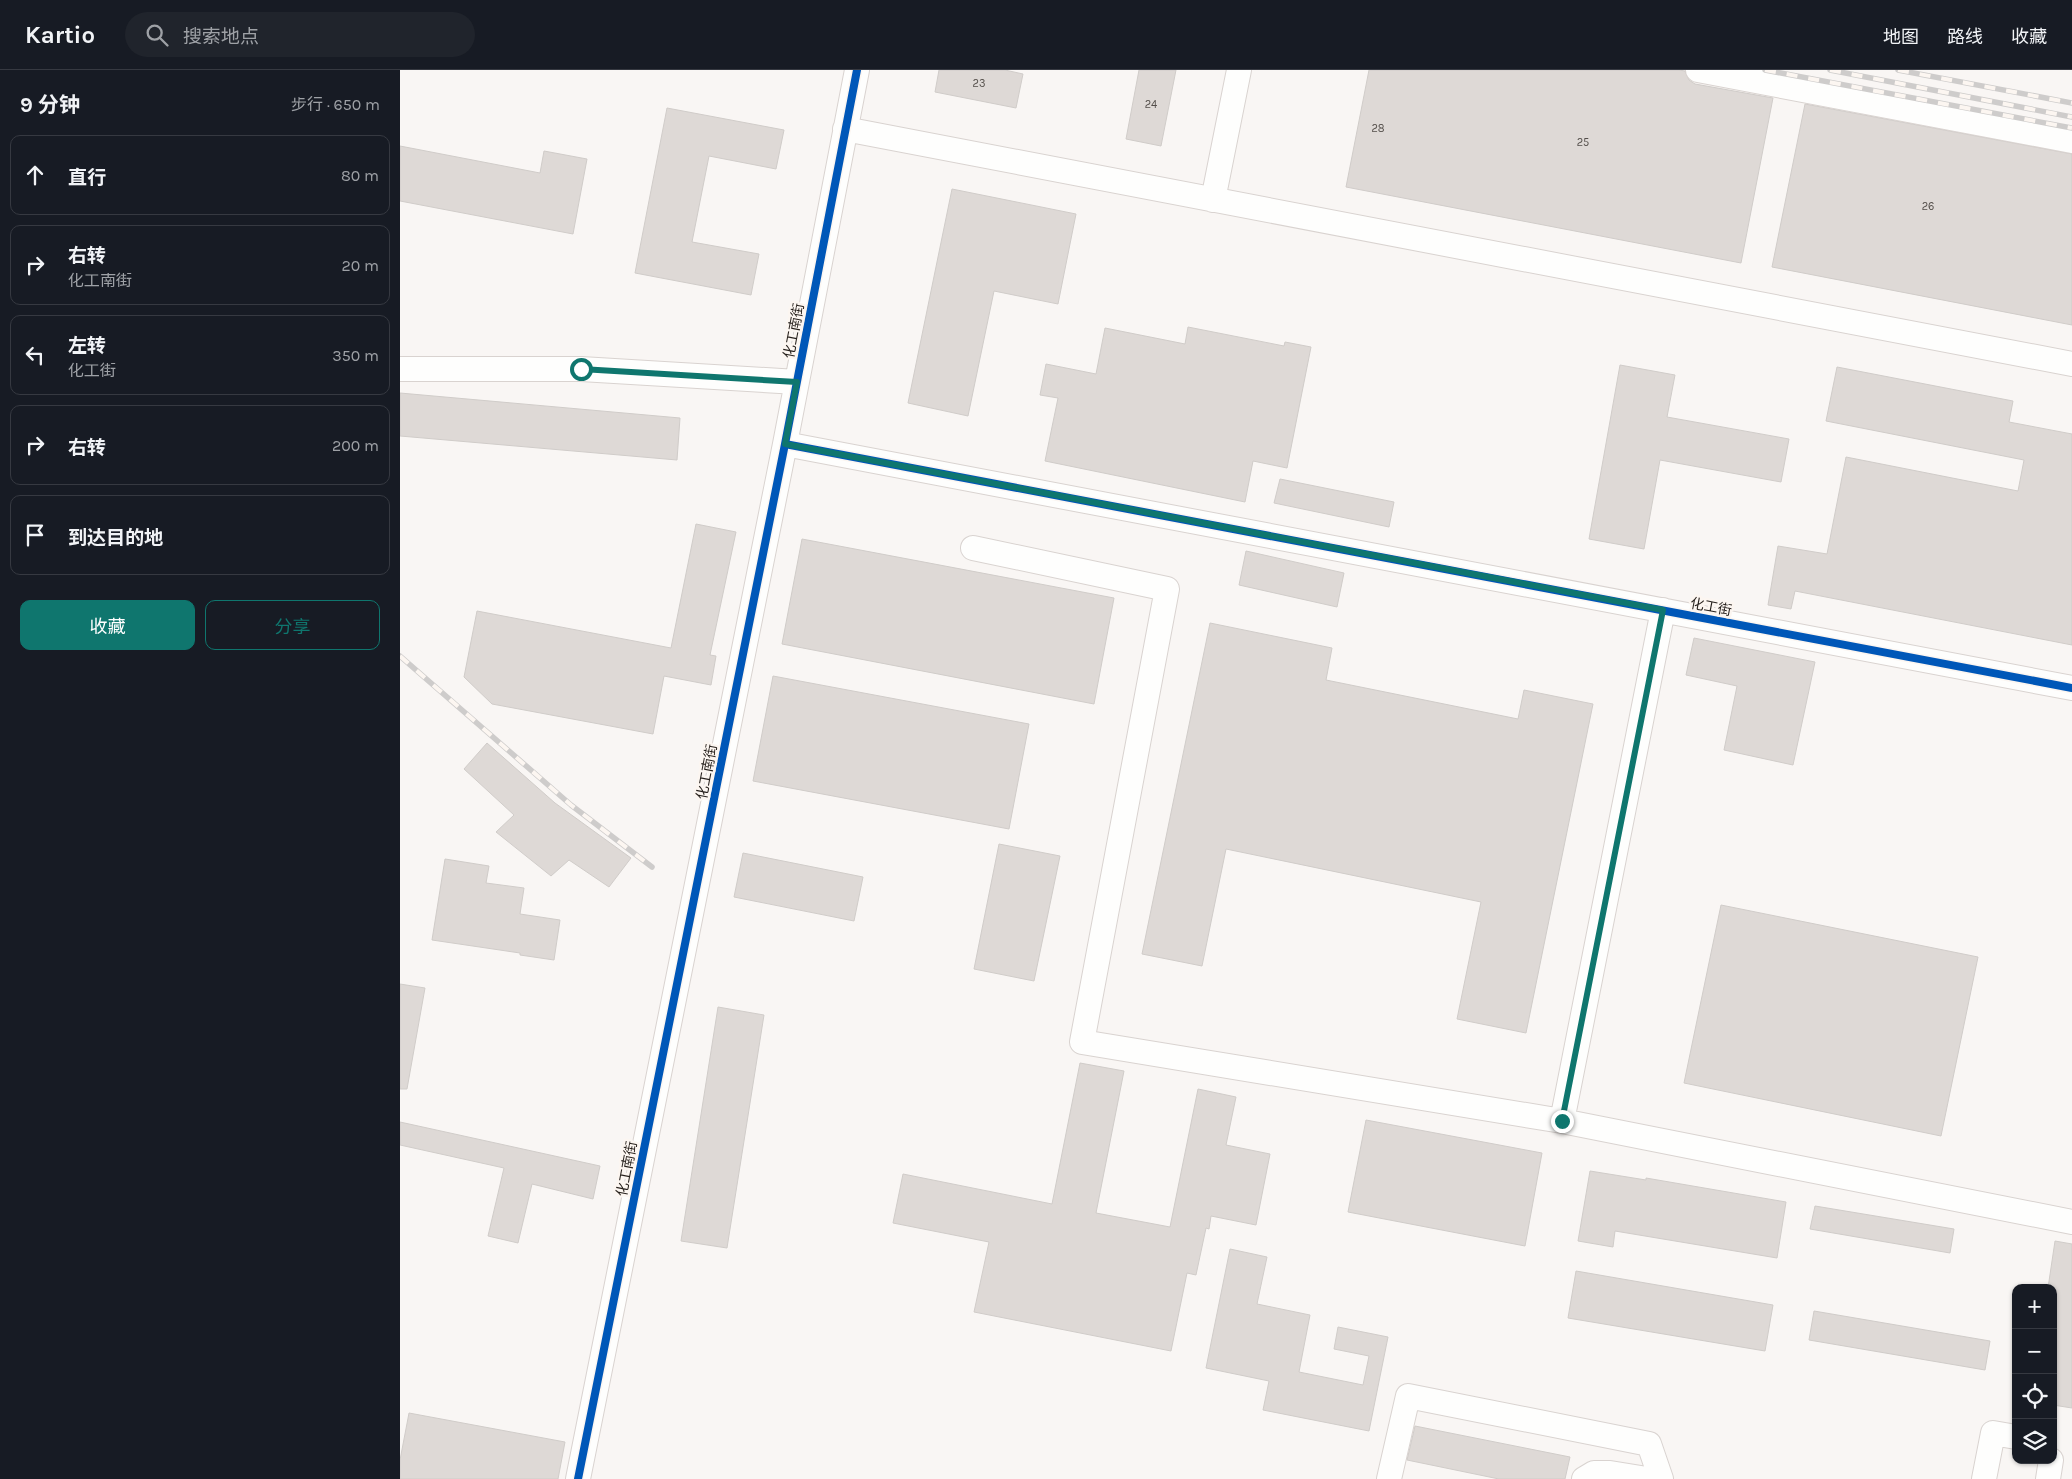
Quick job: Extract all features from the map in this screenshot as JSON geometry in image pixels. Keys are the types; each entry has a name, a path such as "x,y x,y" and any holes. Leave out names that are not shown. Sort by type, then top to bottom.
{"street":[{"name":"化工南街","path":"578,1479 785,444 857,70"},
{"path":"1213,200 1239,70"},
{"path":"1698,70 2072,142"},
{"path":"845,129 2072,364"},
{"path":"400,369 581,369 797,382"},
{"name":"化工街","path":"785,444 2072,688"},
{"path":"973,548 1167,589 1082,1042 1562,1121 2072,1222"},
{"path":"1562,1121 1663,610"},
{"path":"1389,1479 1408,1396 1649,1444 1661,1479"},
{"path":"1984,1479 1993,1433 2012,1436"},
{"path":"2048,1479 2050,1464"},
{"path":"1584,1479 1594,1473 1610,1473 1647,1479"}],"building":[{"path":"939,70 1005,70 1023,74 1016,108 935,92"},
{"path":"1139,70 1176,70 1161,146 1126,139"},
{"path":"1369,70 1679,70 1685,71 1689,80 1695,84 1773,98 1741,263 1346,187"},
{"path":"1805,104 2072,154 2072,325 1772,267"},
{"path":"667,108 784,130 776,169 709,156 692,242 759,254 751,295 635,273"},
{"path":"400,146 540,173 544,151 587,159 573,234 400,201"},
{"path":"952,189 1076,214 1058,304 994,291 968,416 908,403"},
{"path":"1188,327 1284,346 1285,342 1311,347 1287,468 1253,461 1245,502 1045,461 1058,398 1040,395 1046,364 1096,374 1105,328 1185,344"},
{"path":"1620,365 1675,375 1667,417 1789,439 1781,482 1660,460 1644,549 1589,539"},
{"path":"1837,367 2013,401 2009,422 2072,434 2072,645 1795,591 1791,609 1768,605 1778,546 1827,554 1846,457 2018,491 2024,460 1826,421"},
{"path":"400,393 680,418 677,460 400,436"},
{"path":"1280,479 1394,502 1389,527 1274,503"},
{"path":"696,524 736,532 710,655 716,656 711,685 664,676 653,734 492,704 464,677 477,611 671,648"},
{"path":"802,539 1114,598 1094,704 782,644"},
{"path":"1246,551 1344,573 1337,607 1239,585"},
{"path":"1210,623 1332,648 1326,680 1518,719 1524,690 1593,704 1526,1033 1457,1019 1481,902 1226,849 1202,966 1142,954"},
{"path":"1694,638 1815,662 1793,765 1724,750 1737,686 1686,675"},
{"path":"773,676 1029,724 1009,829 753,781"},
{"path":"487,743 555,803 631,858 609,887 569,860 551,876 496,832 514,815 464,769"},
{"path":"999,844 1060,856 1034,981 974,969"},
{"path":"743,853 863,877 854,921 734,897"},
{"path":"445,859 489,866 486,883 524,888 520,914 560,920 554,960 432,940"},
{"path":"1721,905 1978,957 1941,1136 1684,1083"},
{"path":"400,984 425,988 407,1089 400,1089"},
{"path":"718,1007 764,1015 727,1248 681,1241"},
{"path":"1080,1063 1124,1071 1096,1213 1170,1227 1198,1089 1236,1097 1226,1145 1270,1154 1256,1225 1211,1216 1209,1229 1206,1228 1196,1275 1187,1273 1171,1351 974,1312 989,1242 893,1223 903,1174 1052,1204"},
{"path":"1366,1120 1542,1153 1525,1246 1348,1212"},
{"path":"400,1122 600,1166 593,1199 532,1184 518,1243 488,1236 504,1168 400,1145"},
{"path":"1590,1171 1646,1180 1646,1178 1786,1202 1777,1258 1615,1231 1613,1247 1578,1241"},
{"path":"1815,1206 1954,1229 1950,1253 1810,1229"},
{"path":"2055,1241 2072,1244 2072,1408 2057,1406 2057,1284 2049,1284"},
{"path":"1230,1249 1267,1257 1257,1304 1310,1315 1299,1372 1363,1385 1369,1356 1334,1349 1338,1327 1388,1337 1369,1431 1263,1410 1269,1381 1206,1368"},
{"path":"1576,1271 1773,1305 1765,1351 1568,1318"},
{"path":"1814,1311 1990,1341 1985,1370 1809,1340"},
{"path":"409,1413 565,1442 558,1479 400,1479 400,1460"},
{"path":"1415,1426 1570,1457 1565,1479 1499,1479 1407,1460"}],"railway":[{"path":"1765,70 2072,128"},
{"path":"1830,70 2072,117"},
{"path":"1898,70 2072,103"},
{"path":"400,656 571,805 652,867"}],"cycle path":[{"path":"578,1479 785,444 857,70"},
{"path":"785,444 2072,688"}],"route":[{"path":"581,369 797,382 785,444 1663,610 1562,1121"}]}
